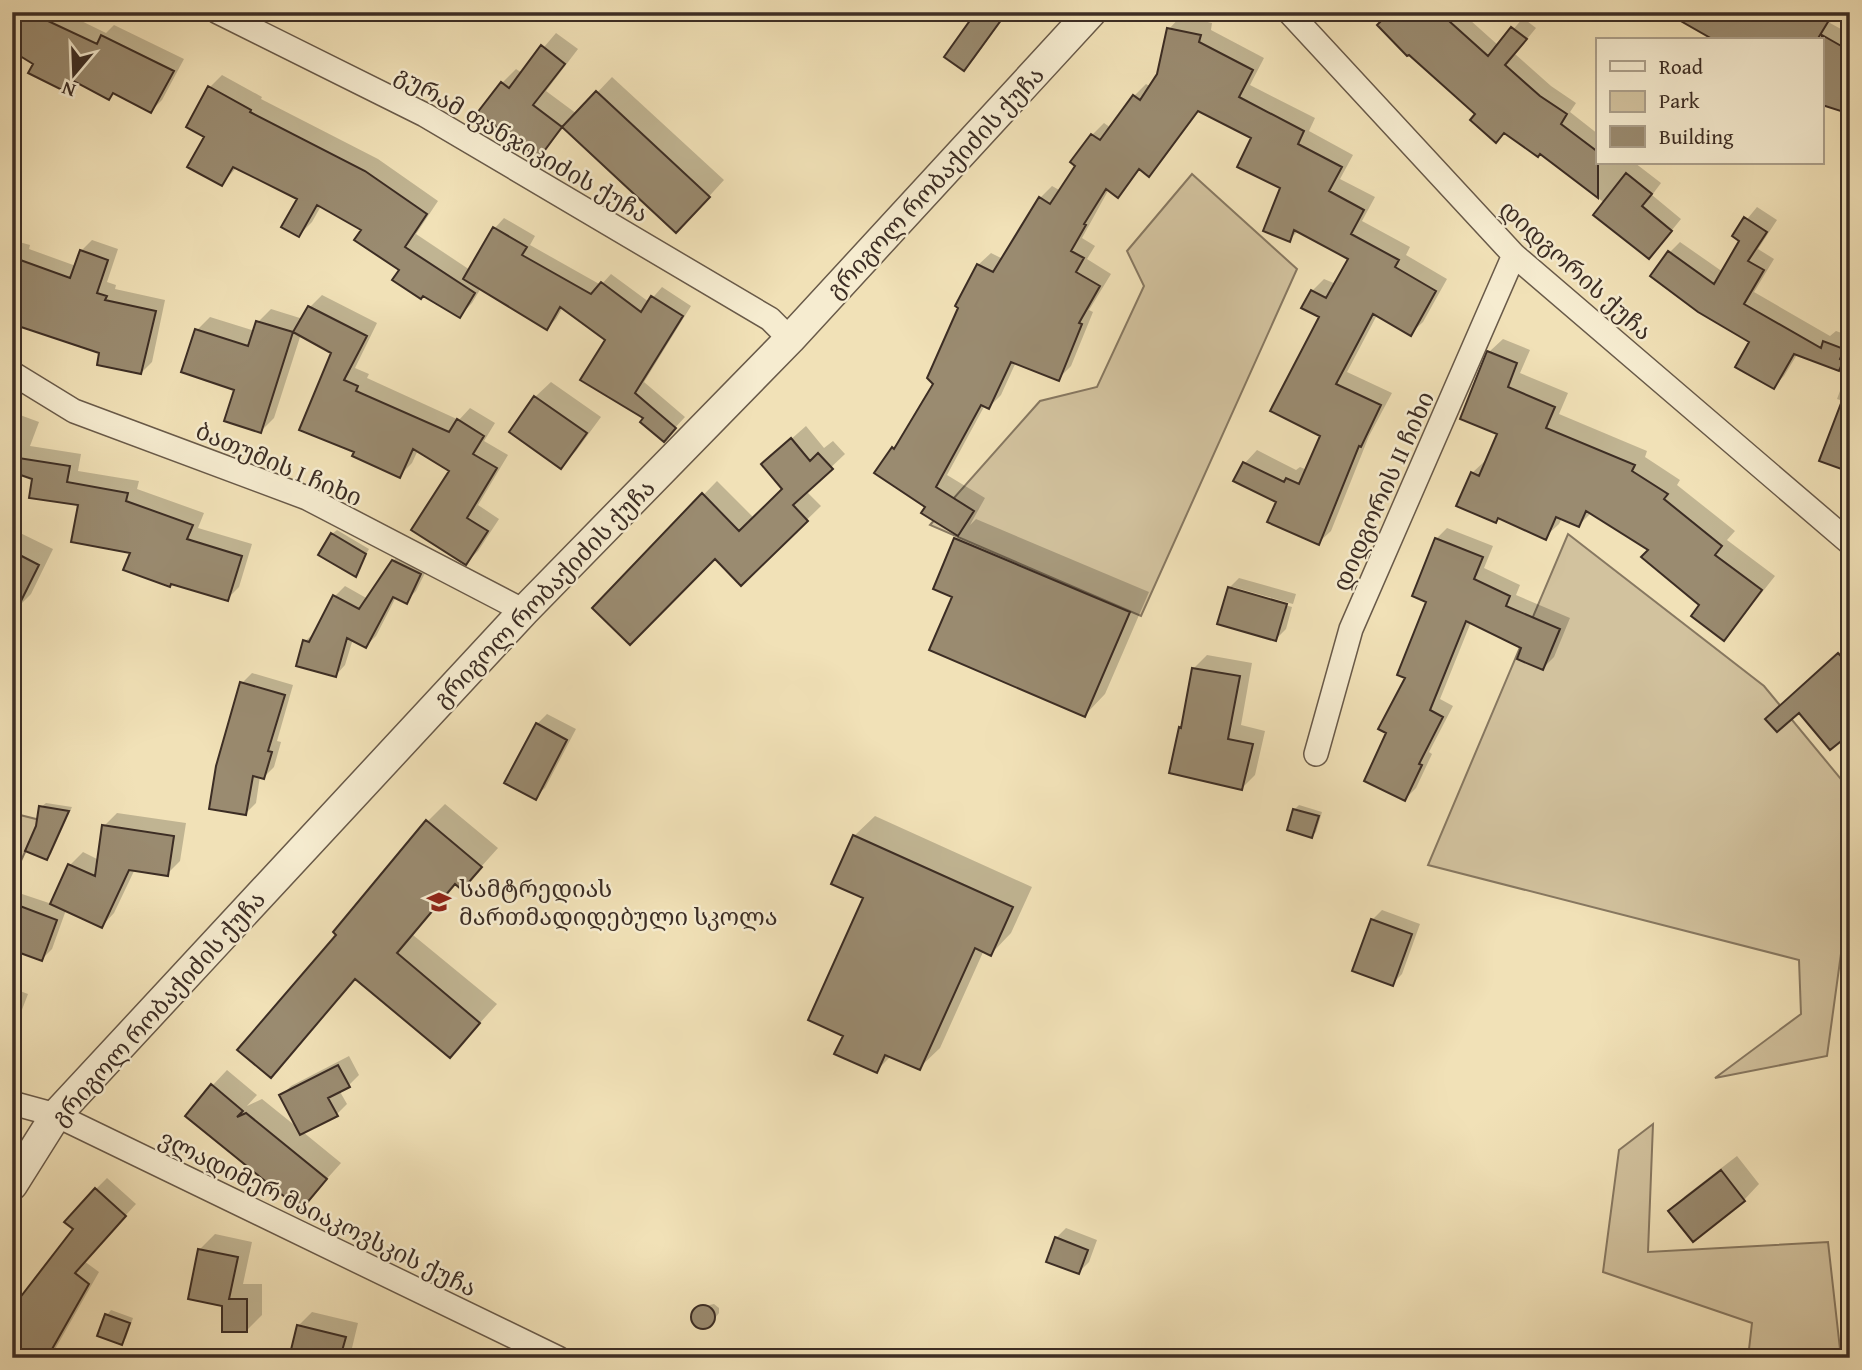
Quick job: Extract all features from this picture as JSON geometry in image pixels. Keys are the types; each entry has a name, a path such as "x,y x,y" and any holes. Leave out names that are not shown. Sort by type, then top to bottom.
{"street":[{"name":"გურამ ფანჯიკიძის ქუჩა","path":"218,12 425,115 770,319 790,339"},
{"name":"გრიგოლ რობაქიძის ქუჩა","path":"12,1185 56,1115 524,611 790,339 1091,12"},
{"name":"დიდგორის ქუჩა","path":"1289,12 1514,256 1850,543"},
{"name":"დიდგორის II ჩიხი","path":"1316,754 1351,629 1514,256"},
{"name":"ბათუმის I ჩიხი","path":"12,373 74,411 307,498 524,611"},
{"name":"ვლადიმერ მაიაკოვსკის ქუჩა","path":"12,1103 56,1115 558,1358"}],"green space":[{"path":"1192,174 1297,269 1141,616 930,525 1040,401 1097,387 1144,286 1127,251"},
{"path":"1568,534 1764,686 1850,790 1850,888 1827,1056 1715,1078 1801,1014 1799,960 1428,865"},
{"path":"12,813 40,820 12,880"},
{"path":"1653,1124 1648,1252 1828,1242 1841,1358 1748,1358 1752,1323 1603,1272 1619,1150"}],"building":[{"path":"12,12 53,12 48,21 97,44 101,35 174,71 151,113 113,93 109,100 72,80 66,92 28,73 33,64 12,51"},
{"path":"976,12 1007,12 964,71 944,57"},
{"path":"1390,12 1439,12 1488,56 1511,27 1527,39 1505,65 1540,96 1567,114 1561,124 1596,150 1598,198 1540,154 1538,157 1504,133 1496,143 1470,120 1475,114 1407,56 1377,25"},
{"path":"1665,12 1834,12 1818,38 1710,38"},
{"path":"1167,28 1201,35 1199,42 1253,70 1239,97 1304,131 1298,144 1342,167 1329,191 1364,210 1351,234 1399,260 1395,267 1436,291 1411,336 1373,314 1336,384 1381,405 1361,447 1359,446 1319,545 1267,522 1276,502 1233,481 1243,462 1284,482 1286,478 1299,484 1320,436 1270,411 1319,317 1301,308 1311,290 1326,298 1348,259 1294,230 1290,242 1263,231 1280,188 1237,167 1251,138 1198,111 1149,177 1139,169 1118,198 1106,189 1084,224 1086,225 1071,251 1084,258 1076,272 1100,286 1079,323 1082,324 1059,381 1011,362 989,409 981,405 936,487 974,511 958,536 921,513 925,507 874,473 892,447 894,449 933,384 927,378 958,308 955,306 977,264 993,272 1039,197 1050,204 1075,166 1070,162 1091,134 1100,140 1133,95 1140,100 1157,74"},
{"path":"1822,35 1850,51 1850,114 1824,106"},
{"path":"541,45 565,64 533,105 562,127 539,158 477,113 501,82 509,88"},
{"path":"208,86 251,110 250,112 365,171 427,214 405,247 475,293 460,318 423,296 421,299 392,280 399,270 354,240 361,230 317,205 299,237 281,227 297,199 233,167 222,186 187,167 204,137 186,127"},
{"path":"596,91 710,197 676,233 562,127"},
{"path":"1626,173 1652,194 1642,206 1672,231 1649,259 1593,215"},
{"path":"1744,217 1767,232 1748,261 1764,270 1744,304 1821,348 1823,341 1844,349 1839,371 1794,354 1774,389 1735,367 1749,342 1698,312 1650,276 1668,251 1714,284 1739,241 1732,236"},
{"path":"493,227 527,247 522,255 591,294 601,282 641,312 651,296 683,316 635,393 676,428 664,442 640,422 643,418 580,380 605,340 560,307 547,330 463,279"},
{"path":"80,250 108,260 97,293 107,296 105,300 156,311 141,374 97,365 99,353 12,324 12,257 70,278"},
{"path":"308,306 367,336 344,380 358,386 356,391 449,432 457,419 484,436 473,454 497,468 467,518 488,531 466,565 411,530 449,471 413,449 400,478 352,456 354,452 299,430 331,353 293,332"},
{"path":"256,321 293,332 261,433 224,421 234,390 181,372 195,329 248,346"},
{"path":"1487,351 1517,363 1508,387 1555,407 1546,428 1635,465 1632,471 1668,494 1664,499 1722,546 1715,555 1762,590 1724,641 1691,616 1699,605 1641,557 1648,550 1586,511 1579,527 1556,517 1546,540 1498,518 1496,523 1456,506 1471,472 1479,476 1497,434 1460,419"},
{"path":"1850,385 1850,472 1819,461"},
{"path":"534,396 587,433 561,469 509,432"},
{"path":"791,438 810,461 818,453 833,469 793,505 808,521 741,586 715,559 630,645 592,608 702,493 739,531 782,489 761,464"},
{"path":"12,457 70,466 67,482 128,493 126,501 193,525 187,539 242,556 228,601 171,584 170,587 123,570 130,553 71,542 78,505 29,498 32,479 12,472"},
{"path":"331,533 366,554 356,577 318,555"},
{"path":"954,538 1130,612 1085,717 929,650 952,597 933,589"},
{"path":"1435,538 1483,557 1474,579 1510,596 1506,606 1560,629 1543,670 1517,659 1521,648 1466,621 1430,710 1443,717 1419,764 1422,765 1405,801 1364,781 1386,733 1378,729 1405,678 1397,675 1426,602 1412,596"},
{"path":"12,551 39,565 12,619"},
{"path":"392,560 421,574 407,604 393,597 366,648 347,638 336,677 296,666 303,640 309,642 333,595 359,609"},
{"path":"1228,587 1287,604 1276,641 1217,624"},
{"path":"1838,653 1850,666 1850,734 1830,750 1799,713 1777,732 1765,719"},
{"path":"1192,668 1240,676 1228,739 1253,744 1242,790 1169,773"},
{"path":"240,682 285,695 268,751 272,752 264,779 253,776 246,815 209,809 216,766"},
{"path":"536,723 567,740 536,800 504,783"},
{"path":"39,806 69,811 47,860 25,851 36,826"},
{"path":"1293,809 1319,816 1312,838 1287,830"},
{"path":"426,820 482,867 462,890 455,884 397,953 480,1023 450,1058 355,979 271,1078 237,1050 336,935 333,932"},
{"path":"102,825 174,836 168,876 129,870 102,928 50,904 68,864 95,876"},
{"path":"853,835 1013,907 991,956 975,948 920,1070 885,1055 877,1073 834,1054 843,1036 808,1020 863,898 831,884"},
{"path":"12,903 57,920 42,961 12,950"},
{"path":"1371,919 1412,934 1393,986 1352,971"},
{"path":"338,1065 350,1087 328,1098 338,1116 300,1135 279,1095"},
{"path":"211,1084 243,1111 237,1117 246,1113 327,1179 301,1210 185,1116"},
{"path":"1721,1170 1745,1201 1693,1242 1668,1211"},
{"path":"95,1188 126,1216 75,1273 89,1284 47,1358 12,1358 12,1308 73,1229 64,1222"},
{"path":"1055,1237 1088,1250 1079,1274 1046,1262"},
{"path":"198,1249 238,1257 229,1299 247,1299 247,1332 222,1332 222,1306 188,1299"},
{"path":"703,1305 714,1312 715,1317 708,1328 703,1329 692,1322 691,1317 698,1306"},
{"path":"105,1314 130,1323 122,1345 97,1336"},
{"path":"297,1325 346,1337 340,1358 289,1358"}],"place":[{"name":"სამტრედიას მართმადიდებული სკოლა","path":"439,902"}]}
